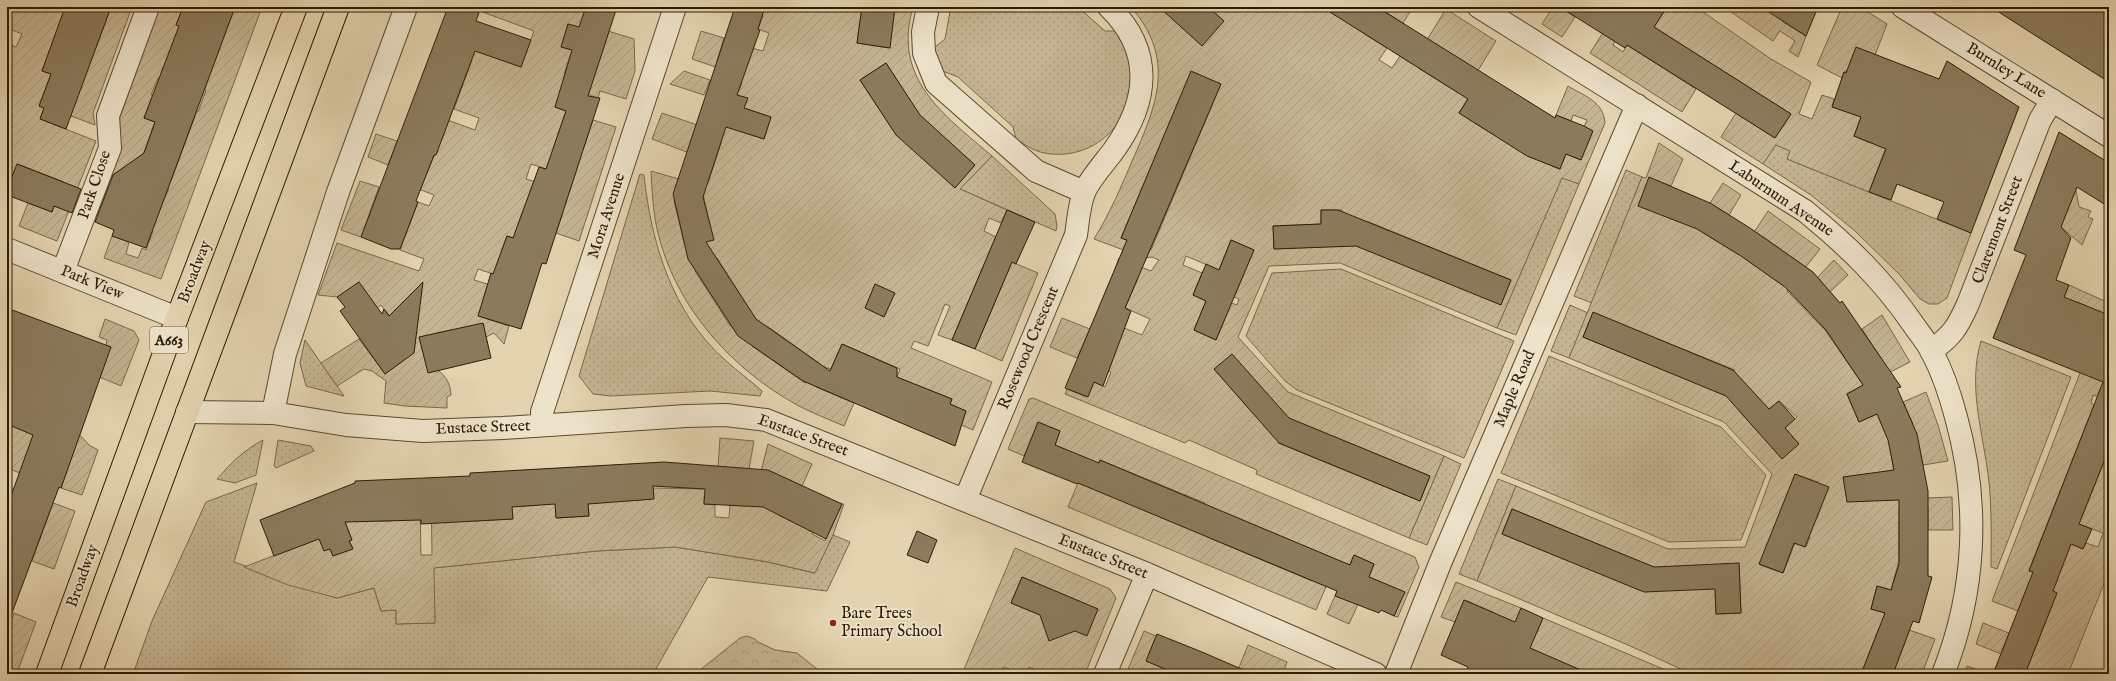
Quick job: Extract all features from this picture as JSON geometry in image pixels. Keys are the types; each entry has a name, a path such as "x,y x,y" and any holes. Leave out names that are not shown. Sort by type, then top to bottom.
{"highway":[{"name":"Broadway","path":"47,674 177,318 296,7"},
{"name":"A663","path":"90,674 338,7"}],"street":[{"name":"Park Close","path":"63,271 110,148 108,116 148,7"},
{"path":"273,413 285,354 338,192 406,7"},
{"name":"Mora Avenue","path":"543,426 542,412 675,7"},
{"path":"928,7 923,32 924,53 936,83 1036,171 1084,192"},
{"name":"Rosewood Crescent","path":"965,500 1076,235 1084,192 1115,148 1134,117 1141,92 1142,69 1135,42 1123,21 1108,7"},
{"name":"Laburnum Avenue","path":"1479,7 1805,212 1841,240 1875,275 1931,351 1944,376 1961,434 1969,475 1972,527 1966,594 1958,633 1943,674"},
{"name":"Burnley Lane","path":"1903,7 2109,136"},
{"name":"Claremont Street","path":"1931,351 1949,338 1965,311 1991,249 2040,120 2052,100"},
{"name":"Maple Road","path":"1396,674 1441,561 1637,105"},
{"name":"Park View","path":"7,249 177,318"},
{"name":"Eustace Street","path":"188,412 273,413 346,425 423,430 543,426 686,416 726,415 761,419 786,426 1147,574 1376,674"},
{"path":"1105,674 1147,574"}],"green space":[{"path":"7,7 75,7 96,48 111,7 132,7 93,113 95,125 71,116 54,39 42,71 51,74 39,106 44,108 40,119 96,141 57,241 19,226 28,203 52,212 64,182 18,164 7,186 7,43 16,47 22,34 7,28"},
{"path":"158,7 183,7 176,25 222,41 235,7 262,7 161,279 104,258 112,236 129,242 126,254 138,258 142,248 146,250 153,231 151,230 169,188 165,187 123,205 101,197 113,188 123,168 107,179 117,125","holes":["177,32 220,48 203,89 206,90 198,112 151,95 158,78 165,80 171,48","151,100 195,116 171,181 138,169 155,122 144,118"]},
{"path":"481,7 586,7 583,16 608,31 634,39 635,71 626,99 600,91 598,98 573,89 558,97 555,107 566,111 558,134 585,143 593,120 616,127 579,241 556,233 563,212 536,203 524,209 520,218 523,241 507,236 502,250 511,280 478,269 474,280 507,290 487,319 509,326 504,344 494,333 486,337 485,334 451,330 441,332 444,344 438,370 446,378 450,387 451,395 447,397 447,408 405,406 384,403 386,381 372,371 364,369 337,386 321,363 359,339 385,374 404,360 390,317 381,305 377,308 337,297 318,295 337,243 419,271 424,259 400,250 418,202 429,206 434,195 406,184 426,175 445,131 431,114 475,130 479,118 454,109 472,60 466,57 469,48 521,67 534,31 480,11","holes":["568,24 607,37 592,83 564,74 572,50 561,47","531,164 546,169 542,184 526,179"]},
{"path":"765,7 862,7 857,43 889,48 895,7 913,7 908,32 910,55 916,75 926,93 940,109 992,156 960,189 1007,210 1001,223 989,218 984,231 996,237 952,340 938,335 950,306 945,304 928,346 914,341 911,348 992,382 973,430 961,425 966,411 950,404 952,399 929,390 892,390 900,369 842,344 831,369 824,367 816,387 854,403 844,426 803,408 772,390 749,373 728,353 708,332 691,308 677,283 665,257 657,229 651,171 703,186 705,182 708,183 722,140 687,152 652,139 662,113 712,130 715,123 764,139 771,117 744,108 747,99 737,95 742,83 734,80 736,74 692,59 701,31 724,38 717,61 744,70 752,48 763,51 769,33 758,29 763,16 759,14","holes":["886,63 919,115 894,131 860,80","929,124 975,165 955,187","703,194 713,239 685,246 674,201","717,258 752,313 731,327 695,271","767,326 819,363 805,383 752,346"]},
{"path":"953,7 1078,7 1105,31 1119,31 1132,62 1134,73 1134,79 1127,107 1120,120 1100,141 1088,148 1074,153 1044,153 1033,149 1016,139 1013,127 958,77 940,70 934,48 945,39 950,12"},
{"path":"1131,7 1159,7 1180,25 1224,21 1208,7 1322,7 1356,27 1368,7 1413,7 1403,23 1382,10 1366,35 1387,48 1379,60 1392,68 1400,56 1412,64 1446,9 1496,41 1471,82 1476,85 1459,113 1521,150 1559,169 1566,154 1581,160 1584,127 1587,120 1573,115 1571,121 1556,115 1568,86 1592,100 1601,109 1605,123 1579,184 1562,178 1497,328 1340,263 1269,266 1238,337 1288,392 1444,456 1409,538 1256,474 1257,470 1189,440 1185,443 1065,394 1067,389 1087,397 1094,382 1105,387 1111,372 1100,368 1124,328 1142,335 1150,319 1125,308 1138,278 1115,269 1119,258 1151,271 1159,260 1152,257 1145,258 1094,239 1110,210 1142,139 1155,100 1158,82 1158,63 1154,45 1145,26","holes":["1433,43 1457,92 1418,68","1191,72 1221,84 1151,250 1121,238","1321,210 1342,210 1339,246 1274,249 1273,226 1321,224","1369,222 1511,280 1501,304 1360,244","1231,240 1254,250 1234,297 1239,299 1237,305 1231,303 1216,340 1194,330 1206,301 1193,295 1202,273 1183,265 1186,256 1219,270","1214,369 1274,403 1257,418","1288,418 1430,476 1420,501 1278,443"]},
{"path":"1553,7 1560,7 1575,17 1562,37 1542,24"},
{"path":"1654,7 1696,7 1771,59 1811,82 1799,114 1812,119 1822,95 1834,99 1832,106 1861,117 1854,136 1870,143 1878,124 1886,147 1869,192 1787,159 1790,151 1776,145 1763,164 1721,137 1736,113 1775,138 1791,114 1654,27 1663,13"},
{"path":"1724,7 1782,7 1783,22 1806,36 1798,57 1789,51 1795,41 1780,31 1773,41"},
{"path":"1842,7 1860,7 1887,24 1875,55 1844,72 1842,78 1817,65"},
{"path":"1604,31 1616,39 1613,45 1623,52 1627,45 1696,89 1682,112 1590,53"},
{"path":"684,71 710,80 704,95 670,84"},
{"path":"376,134 397,141 388,165 368,157"},
{"path":"1659,143 1683,159 1671,186 1650,178 1694,227 1739,255 1768,211 1820,249 1787,291 1825,330 1859,379 1884,363 1862,329 1882,315 1910,362 1847,394 1859,422 1877,414 1887,435 1913,424 1903,402 1926,392 1938,425 1948,461 1923,465 1918,441 1890,446 1898,499 1952,497 1953,530 1928,530 1928,507 1899,507 1899,560 1891,590 1877,586 1871,609 1908,619 1906,629 1935,639 1922,674 1893,674 1906,638 1879,628 1862,672 1867,674 1692,674 1628,645 1477,581 1516,486 1668,549 1745,547 1772,474 1724,422 1569,358 1642,177 1646,178","holes":["1762,236 1800,263 1784,286 1745,259","1593,313 1735,370 1725,395 1583,337","1779,401 1797,417 1785,428 1799,444 1782,458 1739,411 1769,409","1795,474 1818,482 1810,502 1821,506 1817,519 1805,514 1798,532 1810,537 1806,547 1795,543 1783,573 1760,565","1512,509 1654,567 1572,562 1502,534","1739,563 1741,613 1716,614 1715,589"]},
{"path":"1776,144 1790,151 1787,159 1971,233 1947,298 1938,304 1929,304 1920,299 1899,274 1855,231 1811,195 1763,164"},
{"path":"992,156 1055,214 1057,226 1056,231 960,189"},
{"path":"1626,170 1642,177 1592,303 1574,296"},
{"path":"640,174 644,175 652,226 659,251 667,275 678,298 691,321 707,341 725,360 762,391 760,396 710,391 611,396 593,394 579,376"},
{"path":"1562,177 1579,184 1516,335 1497,328"},
{"path":"360,181 379,187 361,237 341,230"},
{"path":"1723,183 1741,195 1729,215 1710,203"},
{"path":"2075,185 2079,207 2091,211 2088,217 2093,219 2082,245 2061,227"},
{"path":"1834,260 1848,275 1830,292 1817,278"},
{"path":"1012,262 1038,273 1002,361 975,349"},
{"path":"1341,269 1514,341 1464,458 1297,390 1285,381 1246,336 1272,273"},
{"path":"2069,285 2109,303 2109,401 2093,395 2091,403 2094,405 2029,570 2056,581 2071,544 2083,549 2086,543 2098,547 2103,533 2079,524 2109,449 2109,571 2068,674 2025,674 2057,593 2030,582 2018,611 1992,601 2080,373 2086,306 2077,302 2061,305"},
{"path":"1570,305 1588,313 1569,358 1551,351"},
{"path":"1062,318 1090,329 1077,358 1050,347"},
{"path":"105,319 134,331 139,340 121,386 97,376 111,347 106,345 107,340 99,337"},
{"path":"305,340 344,396 306,386 300,363"},
{"path":"1981,341 2071,377 1997,569 1991,567 1990,493 1976,394 1977,359"},
{"path":"1549,356 1721,427 1766,475 1741,540 1669,542 1501,473"},
{"path":"1033,398 1415,557 1419,567 1398,617 1394,616 1404,592 1369,577 1374,564 1354,555 1348,568 1332,573 1316,610 1068,507 1088,459 1055,445 1060,431 1038,422 1024,456 1008,449 1029,399","holes":["1100,460 1205,503 1195,529 1089,487","1208,534 1319,565 1312,581 1207,537"]},
{"path":"7,407 37,436 20,473 7,468"},
{"path":"79,434 89,445 98,450 82,495 61,488"},
{"path":"720,438 754,441 749,469 718,467"},
{"path":"263,440 256,475 235,483 217,479 238,457"},
{"path":"278,440 311,446 314,451 276,468 274,466"},
{"path":"768,444 812,464 802,486 772,472 778,515 799,525 819,520 812,534 825,541 842,504 844,504 833,535 815,573 768,562 675,547 597,551 434,568 435,623 396,624 396,610 381,611 374,588 337,598 288,585 244,567 315,540 310,528 330,549 333,556 353,548 349,541 352,540 334,493 378,511 378,521 392,521 420,503 421,555 432,555 431,485 473,521 512,519 510,474 520,479 523,506 538,505 537,496 554,494 557,518 589,516 587,490 624,488 625,501 653,499 653,488 708,489 707,498 704,498 704,504 715,505 715,517 729,518 730,505 746,506 759,479"},
{"path":"1444,456 1461,464 1427,545 1409,538"},
{"path":"1498,479 1516,486 1477,581 1459,574"},
{"path":"257,483 234,562 337,598 374,588 381,611 396,610 396,624 435,623 433,568 597,551 675,547 768,562 814,573 833,535 850,542 827,591 708,577 653,674 133,674 152,621 206,502"},
{"path":"7,486 75,511 54,569 32,561 50,511 7,499"},
{"path":"1015,548 1110,589 1116,598 1085,674 1045,674 1029,667 1026,674 1022,674 1004,667 1001,674 962,674","holes":["1022,577 1098,609 1050,619 1011,603"]},
{"path":"1456,582 1521,608 1537,632 1543,618 1675,674 1554,674 1487,632 1495,613 1465,600 1455,622 1441,617"},
{"path":"1335,596 1359,602 1349,624 1327,614"},
{"path":"14,613 36,622 17,673 7,669 7,631"},
{"path":"1983,623 2009,633 2001,654 1976,644"},
{"path":"1144,631 1156,636 1146,661 1165,669 1164,674 1126,674"},
{"path":"747,636 775,650 797,653 822,673 695,674 740,638"},
{"path":"1248,645 1287,662 1283,674 1253,674 1249,672 1228,674 1238,670"},
{"path":"1967,666 1989,674 1964,674"}],"building":[{"path":"65,7 111,7 66,129 40,119 44,108 39,106 51,74 42,71"},
{"path":"183,7 235,7 146,248 112,236 114,230 95,222 113,175 144,153 155,122 144,118 179,26 176,25"},
{"path":"448,7 481,7 476,21 531,40 521,67 475,51 436,155 434,155 416,201 418,202 400,249 391,249 361,237"},
{"path":"586,7 617,7 588,96 600,98 546,264 542,263 521,329 478,316 491,273 493,274 507,236 513,238 539,167 546,169 566,111 555,107 572,50 561,47 568,24 579,27"},
{"path":"735,7 765,7 758,29 760,30 737,95 748,98 744,108 771,117 764,139 726,127 703,197 714,240 706,242 756,319 830,371 842,344 897,368 897,377 952,399 950,404 966,411 955,446 803,381 738,336 688,259 673,194"},
{"path":"862,7 895,7 890,48 857,43"},
{"path":"1159,7 1208,7 1224,21 1202,46"},
{"path":"1322,7 1377,7 1555,118 1556,115 1593,131 1581,160 1566,154 1560,169 1527,156 1459,113 1468,99"},
{"path":"1560,7 1667,7 1654,27 1791,114 1775,138 1627,45 1625,48"},
{"path":"1761,7 1818,7 1806,36"},
{"path":"1991,7 2109,7 2109,82 2033,34"},
{"path":"1856,47 1939,79 1947,61 2019,107 1971,233 1937,219 1944,202 1897,184 1891,200 1869,192 1886,149 1854,136 1861,117 1832,107 1844,72 1846,73"},
{"path":"886,63 920,115 975,165 955,188 896,135 860,80"},
{"path":"1191,71 1221,84 1125,308 1131,311 1103,386 1094,382 1088,397 1065,388 1127,240 1121,238"},
{"path":"2059,132 2109,163 2109,207 2077,187 2061,227 2071,238 2056,280 2069,285 2064,297 2109,315 2109,449 2079,524 2092,529 2083,549 2071,544 2053,591 2057,593 2025,674 1993,674 2033,572 2029,571 2103,382 1993,338 2026,255 2014,250"},
{"path":"17,164 81,189 72,213 54,206 52,212 7,195 7,189"},
{"path":"1649,177 1710,203 1750,228 1813,272 1840,303 1842,301 1901,387 1897,388 1917,434 1928,491 1928,576 1932,577 1919,623 1913,621 1893,674 1861,674 1885,613 1871,609 1877,586 1891,590 1899,564 1899,500 1847,502 1843,477 1894,470 1888,440 1877,414 1859,422 1847,394 1863,385 1826,330 1785,287 1741,256 1697,229 1638,206"},
{"path":"1007,210 1035,222 1016,264 1012,262 975,349 952,340"},
{"path":"1321,210 1338,210 1511,280 1501,305 1356,246 1274,249 1273,226 1321,224"},
{"path":"1231,240 1254,250 1216,340 1194,330 1206,301 1193,295 1206,264 1219,270"},
{"path":"359,282 382,314 384,309 389,316 423,282 414,353 385,374 340,311 345,307 337,297"},
{"path":"875,284 895,293 884,317 865,308"},
{"path":"7,308 111,347 61,488 59,487 9,621 7,621 7,495 11,496 33,435 7,424"},
{"path":"1593,312 1733,370 1769,409 1779,401 1795,419 1785,428 1799,444 1782,459 1726,396 1583,337"},
{"path":"483,323 491,358 428,373 419,337"},
{"path":"1232,354 1289,418 1430,476 1420,501 1279,443 1214,369"},
{"path":"1038,422 1060,431 1055,445 1099,463 1100,460 1350,565 1354,555 1374,564 1369,577 1405,592 1394,616 1381,610 1379,613 1335,596 1337,591 1078,483 1077,484 1022,462"},
{"path":"664,462 768,470 842,504 826,539 763,507 704,504 705,489 653,486 654,499 588,504 589,516 556,518 555,504 512,507 513,519 421,524 421,520 345,522 352,540 349,541 353,549 333,556 330,549 324,551 319,539 274,556 260,520 355,483 355,481 470,476 470,473"},
{"path":"1795,474 1829,487 1805,547 1794,543 1783,573 1759,564"},
{"path":"1512,509 1654,567 1739,563 1741,613 1716,614 1715,589 1644,592 1502,534"},
{"path":"917,531 937,540 928,563 907,555"},
{"path":"1022,577 1098,609 1087,636 1075,631 1049,641 1040,615 1011,603"},
{"path":"1464,600 1515,622 1521,608 1543,618 1530,648 1590,674 1465,674 1468,667 1441,655"},
{"path":"1157,634 1253,674 1177,674 1146,661"}],"place":[{"name":"Bare Trees Primary School","path":"833,623"}]}
